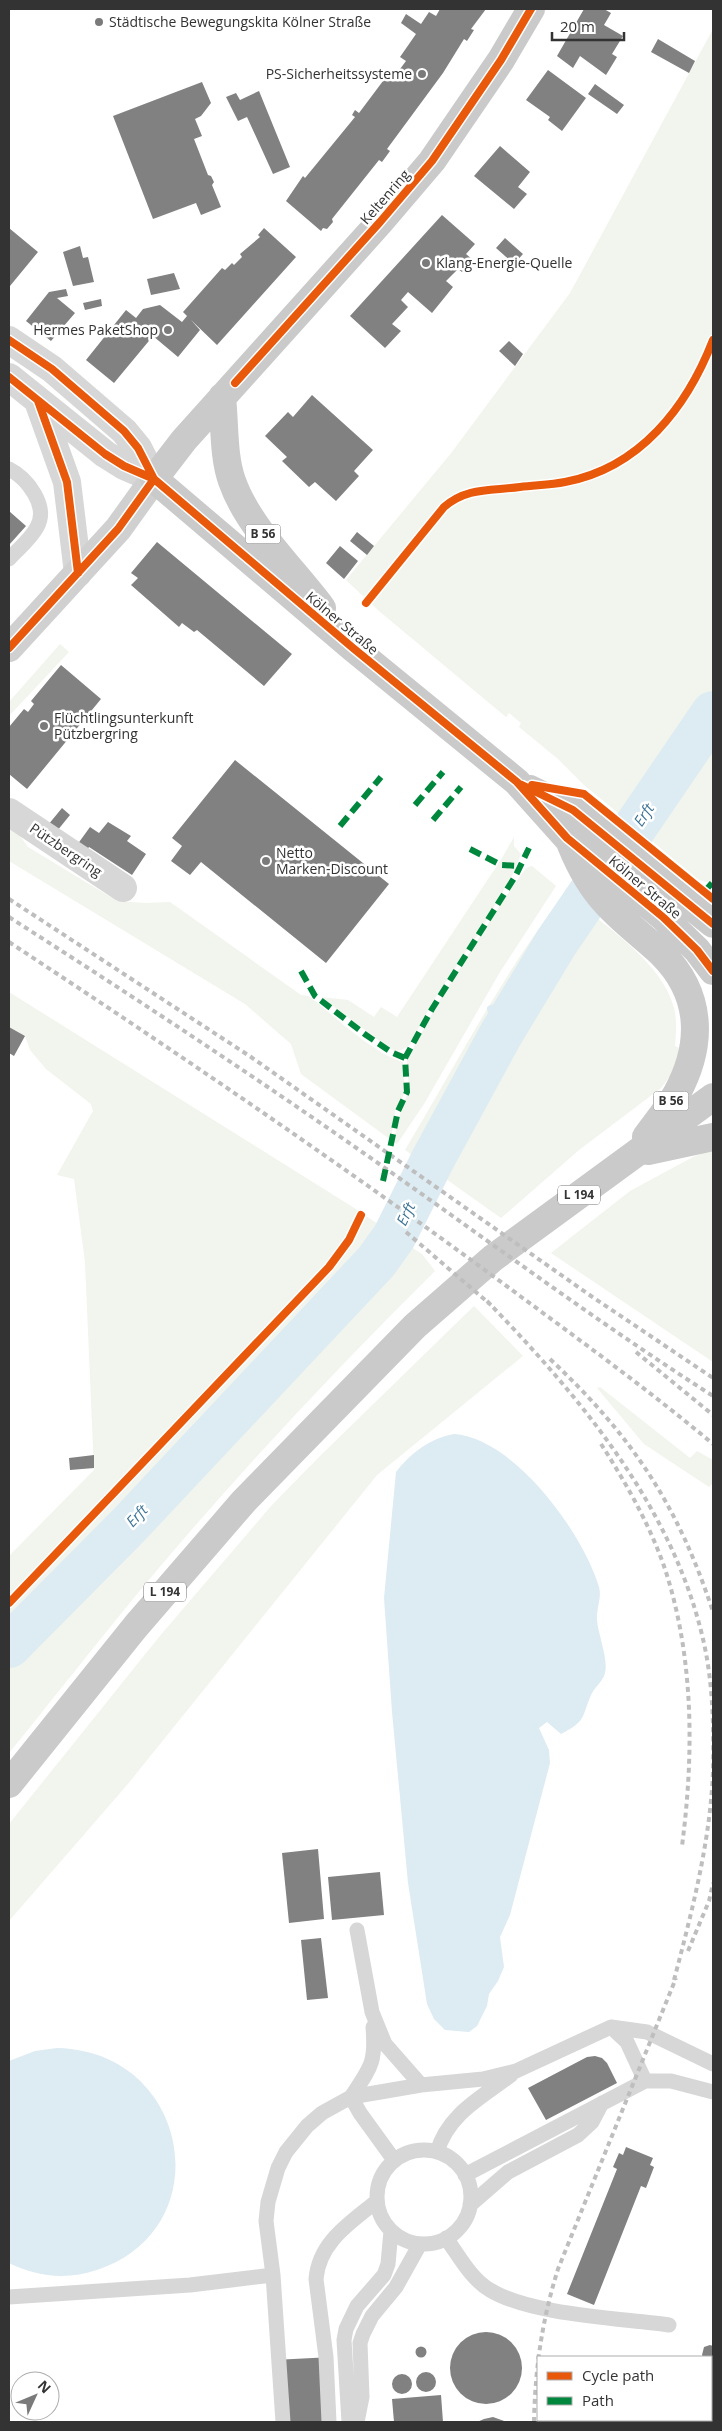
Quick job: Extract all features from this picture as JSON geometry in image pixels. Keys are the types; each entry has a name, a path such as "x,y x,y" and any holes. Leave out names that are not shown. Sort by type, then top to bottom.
{"main road":[{"name":"Keltenring","path":"154,479 184,440 380,222 432,161 501,60 531,9"},
{"name":"B 56","path":"222,397 229,468 239,497 262,532 353,648"},
{"path":"9,648 118,529 154,479"},
{"name":"Kölner Straße","path":"154,479 353,648 517,782 663,917 696,950 713,971"},
{"name":"B 56","path":"566,826 585,877 606,904 644,937 677,970 686,985 695,1017 695,1040 690,1062 677,1093 634,1155"},
{"name":"Kölner Straße","path":"566,826 682,897 713,924"},
{"name":"L 194","path":"9,1784 192,1559 244,1501 387,1353 442,1301 485,1264 713,1097"},
{"name":"L 194","path":"634,1155 713,1137"}],"street":[{"name":"Kölner Straße","path":"9,340 59,375 124,432 138,448 154,479"},
{"name":"Kölner Straße","path":"9,377 105,454 124,466 154,479"},
{"path":"38,401 67,482 78,573"},
{"name":"Pützbergring","path":"9,812 123,888"}],"lane":[{"path":"9,469 29,486 37,499 41,513 38,526 9,559"},
{"path":"351,2096 372,2062 375,2051 372,2012 357,1930"},
{"path":"372,2012 385,2044 420,2084"},
{"path":"283,2422 274,2275 266,2221 272,2185 278,2168 286,2152 306,2126 322,2113 351,2096 420,2084 483,2079 516,2071 611,2027 647,2032 713,2064"},
{"path":"611,2027 626,2042 645,2081"},
{"path":"437,2152 442,2137 459,2113 516,2071"},
{"path":"465,2175 645,2081 671,2081 713,2092"},
{"path":"351,2096 360,2113 394,2160"},
{"path":"470,2205 508,2172 578,2135 592,2122 602,2104"},
{"path":"415,2151 437,2152 453,2160 465,2175 470,2192 470,2205 461,2226 446,2238 429,2244 406,2241 391,2231 382,2219 377,2202 380,2178 394,2160 415,2151"},
{"path":"329,2422 326,2357 316,2279 317,2270 323,2251 331,2240 377,2202"},
{"path":"349,2422 344,2340 346,2329 357,2306 384,2275 388,2264 391,2231"},
{"path":"446,2238 478,2280 489,2290 504,2297 546,2309 669,2325"},
{"path":"358,2422 362,2397 360,2344 363,2334 372,2316 400,2280 420,2244"},
{"path":"9,2297 190,2285 274,2275"}],"shaded area":[{"path":"713,29 713,884 699,880 584,785 558,759 519,727 521,723 509,713 506,717 379,611 346,580 452,452 570,293"},
{"path":"60,644 69,652 9,716 9,702"},
{"path":"9,826 18,833 28,847 117,901 170,902 301,995 309,996 367,1043 392,1058 403,1062 405,1092 395,1111 391,1140 301,1074 291,1044 245,1004 9,861"},
{"path":"514,837 514,846 521,854 513,874 482,928 433,1001 410,1045 402,1050 395,1051 321,997 348,1000 374,1017 381,1007 397,1017"},
{"path":"532,866 556,886 500,972 424,1104 397,1144 393,1142 401,1110 409,1090 407,1060 439,1001 502,902 526,868"},
{"path":"565,893 628,944 657,975 668,991 674,1008 676,1022 675,1046 683,1050 671,1075 661,1088 579,1150 501,1218 405,1150 481,1019 542,923"},
{"path":"9,992 359,1211 345,1238 321,1271 9,1596 9,1556 94,1470 85,1262 74,1179 57,1175 93,1111 91,1104 46,1069 30,1050 25,1036 9,1027"},
{"path":"713,1149 713,1362 551,1253 630,1191 693,1157"},
{"path":"366,1216 387,1230 373,1247 140,1496 9,1631 9,1609 308,1296 346,1251"},
{"path":"402,1241 422,1254 435,1271 305,1404 242,1472 137,1594 9,1753 9,1654 97,1568 275,1378 378,1273"},
{"path":"474,1306 523,1356 377,1475 127,1785 9,1921 9,1824 159,1637 272,1505"},
{"path":"600,1387 690,1458 697,1451 713,1460 713,1483 709,1487 644,1444 597,1388"},
{"path":"454,1434 477,1440 500,1452 522,1470 562,1516 591,1565 599,1587 597,1620 606,1663 604,1676 592,1692 582,1719 575,1726 561,1734 547,1722 539,1728 549,1750 550,1763 510,1915 500,1937 504,1967 498,1981 489,1994 487,2006 477,2026 469,2032 445,2030 434,2019 427,2004 408,1883 392,1712 384,1598 396,1472 421,1448 437,1439"},
{"path":"57,2048 102,2057 137,2078 161,2109 174,2145 174,2183 162,2218 136,2249 97,2270 63,2276 41,2274 9,2263 9,2061 35,2051"}],"building":[{"path":"440,9 486,9 471,29 474,30 467,41 464,39 443,73 387,149 390,151 382,162 379,160 332,219 333,222 327,229 323,228 321,231 286,201 303,176 305,178 355,117 352,115 355,110 359,113 392,69 397,73 406,61 400,57 416,34 401,23 406,14 421,24 429,12 436,16"},
{"path":"584,9 604,9 611,13 604,25 623,36 612,54 617,57 606,75 580,56 573,68 557,56"},
{"path":"658,39 695,61 689,73 651,52"},
{"path":"548,70 586,98 562,131 548,120 550,117 526,100"},
{"path":"202,82 211,103 201,116 195,119 202,136 194,139 208,175 211,176 214,182 212,185 221,207 201,215 196,203 153,219 113,116"},
{"path":"595,84 624,105 617,114 588,94"},
{"path":"259,91 290,167 273,174 247,117 238,121 226,97 236,93 240,100"},
{"path":"500,146 530,172 518,187 527,194 514,209 474,176"},
{"path":"442,215 475,244 466,254 473,260 462,272 458,269 446,281 453,287 432,313 408,292 401,300 408,307 392,324 401,331 385,348 350,316"},
{"path":"9,228 38,252 10,286 9,284"},
{"path":"264,228 296,257 217,345 191,320 200,330 178,357 153,336 114,383 86,360 126,310 136,318 143,309 160,305 182,322 187,316 183,312 222,268 225,270 242,257 240,254 260,237 258,235"},
{"path":"505,238 523,254 514,264 496,248"},
{"path":"80,246 83,258 88,257 94,282 73,286 63,252"},
{"path":"174,273 180,289 151,295 147,279"},
{"path":"66,289 68,296 57,298 75,313 51,341 26,321 49,292"},
{"path":"101,299 102,306 85,310 83,303"},
{"path":"509,341 523,354 515,366 499,351"},
{"path":"312,395 373,450 354,471 359,476 336,501 315,482 309,487 282,461 287,457 265,436 288,412 293,417"},
{"path":"9,511 26,526 9,545"},
{"path":"357,532 374,546 367,555 350,541"},
{"path":"157,542 292,654 264,686 197,630 194,632 182,623 179,627 131,585 138,578 131,573"},
{"path":"340,546 358,561 344,579 326,563"},
{"name":"Flüchtlingsunterkunft Pützbergring","path":"61,665 101,699 27,789 9,774 9,727 24,709 28,712 34,704 31,701"},
{"name":"Netto Marken-Discount","path":"235,760 389,884 326,963 201,862 190,875 171,861 182,846 172,838"},
{"path":"62,808 70,815 57,831 48,825"},
{"path":"108,822 131,836 127,841 146,854 132,875 89,847 86,851 77,845 90,827 99,833"},
{"path":"9,1027 25,1036 14,1056 9,1053"},
{"path":"94,1455 94,1468 70,1470 69,1458"},
{"path":"318,1849 324,1919 289,1923 282,1853"},
{"path":"380,1872 384,1915 332,1920 328,1877"},
{"path":"321,1938 328,1998 307,2000 301,1940"},
{"path":"595,2056 602,2058 607,2063 617,2083 546,2120 528,2088 587,2057"},
{"path":"626,2147 653,2158 650,2165 654,2167 646,2188 641,2186 594,2305 567,2294 617,2169 613,2167 619,2153 623,2155"},
{"path":"493,2332 512,2342 520,2354 522,2368 520,2382 512,2394 500,2402 479,2404 460,2394 452,2382 450,2361 460,2342 472,2334"},
{"path":"713,2346 713,2361 712,2356 702,2356 704,2347"},
{"path":"419,2347 423,2347 426,2352 425,2356 419,2357 416,2354 416,2350"},
{"path":"332,2357 335,2422 277,2422 274,2360"},
{"path":"426,2372 433,2375 436,2382 433,2389 426,2392 419,2389 416,2382 419,2375"},
{"path":"402,2374 409,2377 412,2384 409,2391 402,2394 395,2391 392,2384 395,2377"},
{"path":"712,2377 713,2377 712,2414"},
{"path":"441,2395 443,2422 394,2422 392,2399"},
{"path":"493,2417 507,2422 477,2422 484,2419"},
{"path":"598,2421 598,2422 568,2422"},
{"path":"632,2421 634,2422 612,2422"}],"waterway":[{"name":"Erft","path":"9,1646 128,1526 376,1262 394,1237 433,1159 501,1034 556,943 713,713"},
{"path":"491,1009 522,1000"}],"railway":[{"path":"9,899 251,1057 591,1296 713,1378"},
{"path":"9,917 277,1093 581,1307 713,1396"},
{"path":"9,942 203,1071 394,1204 593,1350 713,1444"},
{"path":"406,1232 491,1305"},
{"path":"487,1301 556,1376 588,1415 646,1499 669,1544 689,1590 703,1639 709,1671 713,1722 711,1799 699,1879 673,1984"},
{"path":"636,1352 713,1415"},
{"path":"550,1359 605,1416 649,1474 668,1505 684,1538 713,1612"},
{"path":"601,1444 637,1505 652,1536 665,1569 682,1637 689,1706 690,1741 682,1846"},
{"path":"688,1951 709,1901 713,1883"},
{"path":"539,2356 548,2307 558,2269 676,1978"},
{"path":"534,2422 537,2374"}],"marked path":[{"path":"415,805 443,772"},
{"path":"340,826 381,777"},
{"path":"433,820 461,787"},
{"path":"383,1181 398,1111 407,1092 405,1058 432,1009 516,875 529,848"},
{"path":"470,849 501,865 521,866"},
{"path":"704,892 713,882"},
{"path":"301,971 315,996 366,1035 391,1052 405,1058"}],"cycle path":[{"path":"235,383 380,222 432,161 501,60 531,9"},
{"path":"9,340 52,369 124,431 138,448 154,479"},
{"path":"366,603 444,507 453,501 462,496 480,491 559,483 592,475 638,449 675,411 702,365 713,340"},
{"path":"9,377 105,454 124,466 154,479 353,648 517,782 567,838 663,917 697,950 713,971"},
{"path":"38,401 67,482 78,573"},
{"path":"9,648 118,529 154,479"},
{"path":"522,785 573,810 713,924"},
{"path":"532,785 584,794 713,899"},
{"path":"9,1603 329,1267 349,1240 361,1215"}],"place":[{"name":"Städtische Bewegungskita Kölner Straße","path":"99,22"},
{"name":"PS-Sicherheitssysteme","path":"422,74"},
{"name":"Klang-Energie-Quelle","path":"426,263"},
{"name":"Hermes PaketShop","path":"168,330"},
{"name":"Flüchtlingsunterkunft Pützbergring","path":"44,726"},
{"name":"Netto Marken-Discount","path":"266,861"}]}
